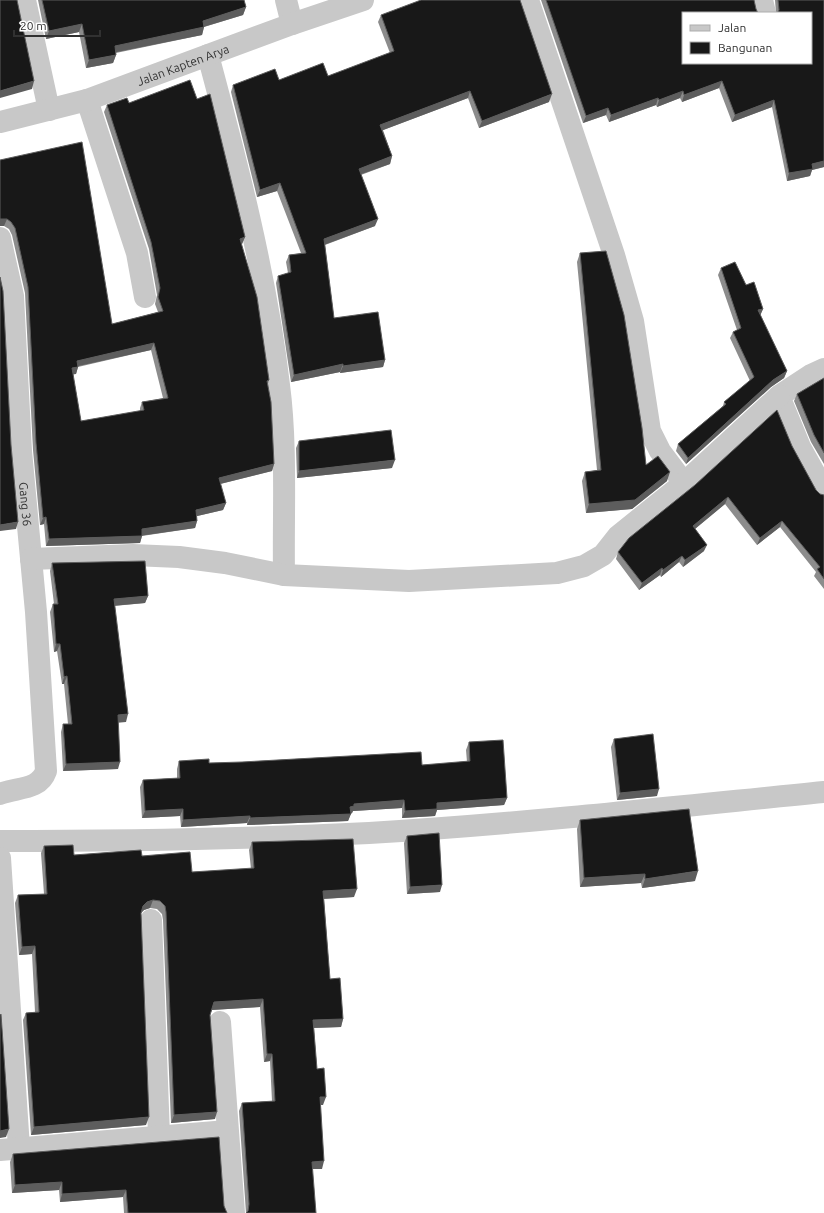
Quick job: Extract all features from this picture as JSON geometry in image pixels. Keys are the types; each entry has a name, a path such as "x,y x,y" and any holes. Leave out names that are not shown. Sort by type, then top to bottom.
{"street":[{"path":"25,0 49,110"},
{"path":"286,0 292,24"},
{"name":"Jalan Kapten Arya","path":"0,122 87,100 292,24 363,0"},
{"path":"528,0 614,255 629,306 633,321 650,431 660,451 684,483"},
{"path":"762,0 765,12"},
{"path":"208,55 226,124 259,269 280,386 282,417 284,575"},
{"path":"87,100 137,253 145,297"},
{"name":"Gang 36","path":"0,238 13,296 9,365 21,451 32,560 46,771 44,778 33,785 0,794"},
{"path":"32,560 133,555 179,557 225,563 284,575 408,581 524,576 562,571 584,566 596,561 603,555 618,536 684,483 779,396 824,368"},
{"path":"779,396 800,447 824,490"},
{"path":"0,840 154,841 371,832 620,813 824,792"},
{"path":"0,858 9,1149 227,1131"},
{"path":"151,920 159,1136"},
{"path":"220,1022 234,1213"}],"building":[{"path":"0,0 17,0 34,81 0,91"},
{"path":"42,0 244,0 246,7 203,21 204,27 115,46 116,55 89,60 82,24 49,31"},
{"path":"421,0 520,0 552,94 482,121 470,91 380,125 392,156 359,169 378,219 324,239 334,318 378,312 385,360 343,366 343,364 294,375 278,276 291,272 289,255 306,253 280,183 260,190 233,85 275,69 279,80 323,63 328,76 394,51 381,15"},
{"path":"546,0 754,0 758,12 682,12 682,64 812,64 812,12 778,12 779,10 778,0 824,0 824,161 812,164 813,169 789,173 774,100 735,115 722,81 684,95 683,91 659,100 658,98 611,115 608,108 586,116"},
{"path":"190,80 197,99 210,94 245,237 240,239 257,297 269,380 267,381 271,402 274,464 219,478 226,503 196,510 197,521 142,529 142,536 49,539 46,517 43,518 36,443 28,287 15,228 7,219 0,219 0,160 82,142 112,324 163,311 158,297 160,288 151,242 107,105 127,98 129,103","holes":["154,343 168,398 142,402 144,410 81,421 72,368 78,367 77,361"]},
{"path":"606,251 624,315 642,428 646,465 658,456 670,472 635,500 589,504 585,472 601,470 580,253"},
{"path":"735,262 746,285 754,282 763,309 758,310 787,371 773,380 688,458 678,444 726,404 724,402 754,377 733,332 741,328 721,268"},
{"path":"0,277 3,291 11,445 18,522 0,525"},
{"path":"824,378 824,453 814,435 797,394"},
{"path":"777,410 792,446 816,490 820,494 824,495 824,579 817,569 820,567 782,521 760,538 728,497 693,526 707,545 685,560 682,556 663,570 662,568 642,583 618,552 629,538 695,485"},
{"path":"391,430 395,460 299,471 299,441"},
{"path":"145,561 148,596 114,599 128,714 118,715 120,762 66,764 63,724 72,724 67,676 64,677 60,644 56,644 53,604 58,604 52,563"},
{"path":"653,734 659,789 620,793 614,739"},
{"path":"503,740 507,798 437,803 437,809 405,811 404,800 354,804 354,806 350,807 351,814 250,818 250,816 183,820 183,809 145,811 143,780 180,778 179,761 209,759 209,763 242,762 421,752 422,765 470,761 469,742"},
{"path":"689,809 698,871 645,879 645,874 584,878 580,820"},
{"path":"439,833 442,885 410,887 407,836"},
{"path":"353,839 357,889 323,891 330,979 340,978 343,1019 313,1020 317,1069 324,1068 326,1097 320,1097 324,1161 312,1162 316,1213 246,1213 248,1211 249,1204 242,1103 275,1101 272,1054 267,1054 263,999 214,1002 210,1015 217,1112 174,1115 166,912 165,906 160,901 153,900 147,902 143,906 141,913 149,1117 34,1127 26,1013 39,1012 35,946 22,947 18,895 47,894 44,846 73,845 74,855 141,850 142,856 190,852 192,872 254,868 252,842"},
{"path":"1,1014 9,1129 0,1131 0,1015"},
{"path":"219,1137 224,1206 227,1213 128,1213 126,1190 62,1194 62,1182 15,1185 13,1154"}]}
